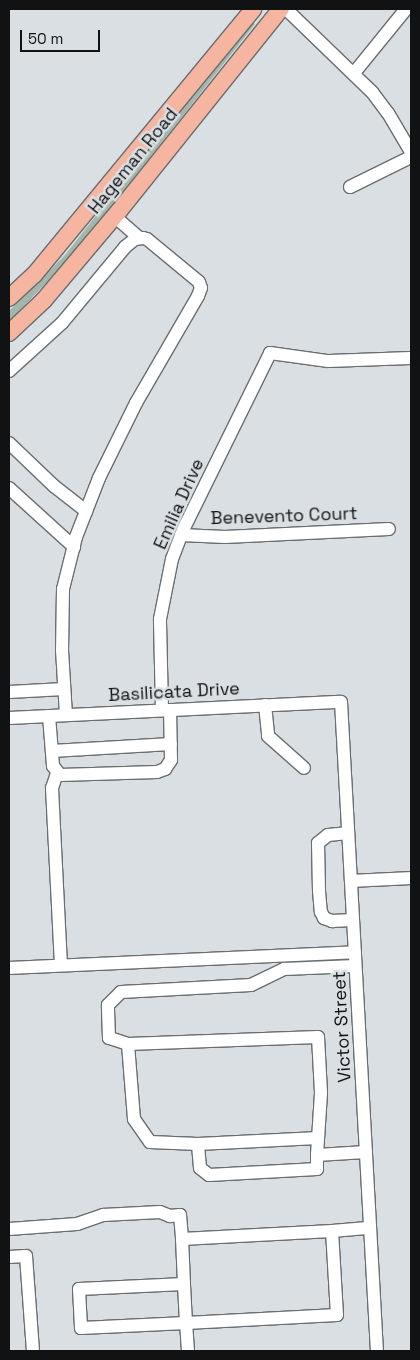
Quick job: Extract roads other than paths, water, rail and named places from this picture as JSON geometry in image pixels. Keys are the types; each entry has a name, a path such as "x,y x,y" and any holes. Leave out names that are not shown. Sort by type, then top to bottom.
{"main road":[{"name":"Hageman Road","path":"9,298 34,275 252,9"},
{"name":"Hageman Road","path":"9,333 44,300 282,9"}],"street":[{"path":"286,9 354,73 388,113 411,152"},
{"path":"354,73 406,9"},
{"path":"350,187 411,157"},
{"path":"66,715 62,650 63,589 74,547 99,478 136,403 179,330 201,288 200,282 193,275 147,239 139,238 114,216"},
{"path":"9,370 62,323 125,247 139,238"},
{"name":"Emilia Drive","path":"57,773 63,776 157,772 165,769 170,762 171,744 166,710 160,619 165,588 181,535 270,353 328,360 411,358"},
{"path":"9,443 86,511"},
{"path":"9,488 74,547"},
{"name":"Benevento Court","path":"181,535 225,537 389,529"},
{"path":"9,692 64,689"},
{"name":"Basilicata Drive","path":"9,718 341,702"},
{"name":"Victor Street","path":"341,702 378,1351"},
{"path":"265,705 268,736 304,768"},
{"path":"49,716 53,766 57,773 52,788 61,965"},
{"path":"52,751 171,744"},
{"path":"348,833 328,835 318,843 318,882 321,912 324,918 332,921 353,920"},
{"path":"351,881 411,878"},
{"path":"9,968 355,952"},
{"path":"198,1144 200,1168 209,1175 317,1170 321,1093 318,1037 128,1044 109,1038 108,1005 121,992 251,985 284,969 356,966"},
{"path":"128,1044 134,1119 150,1142 198,1144 318,1138"},
{"path":"317,1155 366,1152"},
{"path":"9,1228 77,1224 103,1215 160,1212 170,1216 180,1215 188,1351"},
{"path":"182,1238 370,1228"},
{"path":"184,1284 78,1289 81,1328 337,1315 332,1231"},
{"path":"9,1258 26,1256 33,1351"}]}
